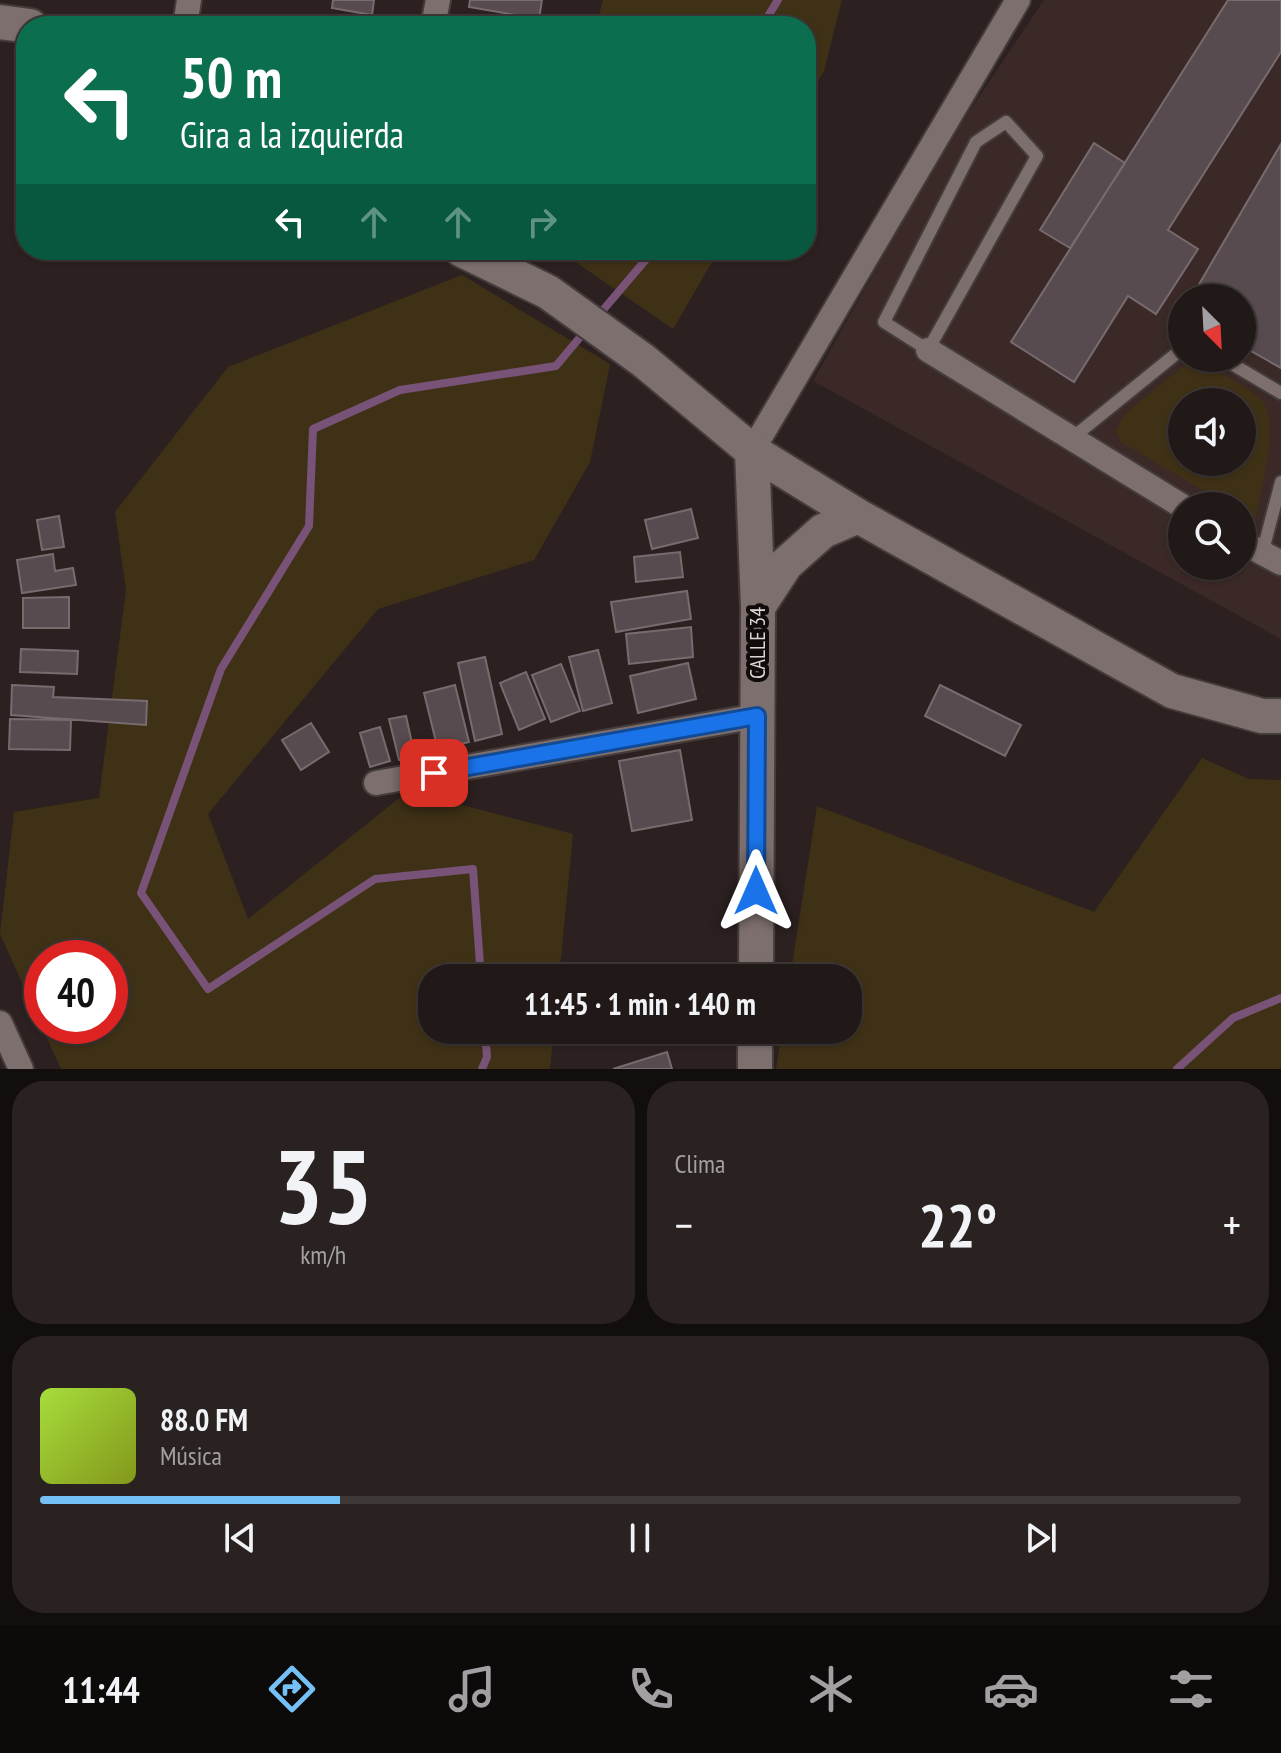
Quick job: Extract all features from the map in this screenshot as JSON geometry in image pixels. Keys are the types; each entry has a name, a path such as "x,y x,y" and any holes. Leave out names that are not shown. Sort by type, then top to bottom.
{"street":[{"path":"752,451 1018,0"},
{"path":"482,260 548,292 644,361 752,451 858,516 1172,691 1262,716 1281,716"},
{"path":"928,350 1168,498"},
{"name":"CALLE 34","path":"752,451 758,607 756,964"},
{"path":"758,607 786,564 804,547 823,531 858,516"},
{"path":"376,783 757,716"},
{"path":"0,1023 21,1069"},
{"path":"755,1044 755,1069"}],"lane":[{"path":"1006,122 1037,156 928,350 884,322 976,142 1006,122"},
{"path":"1071,439 1168,360"},
{"path":"1246,372 1281,393"},
{"path":"1262,553 1281,482"}],"shaded area":[{"path":"603,0 842,0 824,71 816,84 816,16 599,16"},
{"path":"1044,0 1281,0 1281,639 1174,580 1256,580 1256,492 1168,492 1168,577 813,381 940,155"},
{"path":"573,260 713,260 673,329"},
{"path":"462,275 610,364 590,462 534,560 378,609 208,814 248,919 408,791 573,834 560,964 418,964 418,1044 553,1044 550,1069 61,1069 50,1044 128,1044 128,940 24,940 24,987 0,934 14,812 99,798 126,590 115,512 228,367"},
{"path":"1176,372 1218,372 1246,388 1168,388 1168,470 1121,442 1116,430 1126,413"},
{"path":"1256,395 1267,409 1269,440 1256,516 1256,492 1206,492 1179,476 1256,476"},
{"path":"1202,758 1249,779 1281,780 1281,1069 776,1069 780,1044 862,1044 862,964 792,964 817,806 1094,912"}],"building":[{"path":"333,0 374,0 372,15 332,8"},
{"path":"470,0 542,0 539,16 469,7"},
{"path":"1228,0 1281,0 1281,52 1168,230 1198,249 1175,284 1168,284 1168,295 1156,314 1128,296 1074,382 1011,342"},
{"path":"1094,143 1125,163 1070,248 1040,230"},
{"path":"1281,144 1281,368 1256,354 1256,284 1199,284"},
{"path":"691,509 698,538 652,549 645,520"},
{"path":"59,516 64,547 42,550 37,520"},
{"path":"680,552 683,577 636,582 634,557"},
{"path":"53,554 55,571 73,568 76,585 22,593 17,560"},
{"path":"687,591 691,619 616,632 611,602"},
{"path":"69,597 69,628 23,628 23,598"},
{"path":"691,627 693,657 629,664 626,634"},
{"path":"21,649 78,651 77,674 20,672"},
{"path":"598,650 612,703 583,711 569,657"},
{"path":"485,657 502,734 475,741 458,663"},
{"path":"688,663 696,699 638,713 630,676"},
{"path":"561,664 580,711 551,722 532,675"},
{"path":"526,672 545,719 519,730 500,683"},
{"path":"12,685 54,687 53,697 147,701 146,725 11,715"},
{"path":"455,685 469,742 438,750 424,693"},
{"path":"940,685 1021,725 1005,756 925,716"},
{"path":"406,716 415,757 399,760 389,719"},
{"path":"10,719 71,720 70,750 9,749"},
{"path":"311,723 329,752 301,770 282,740"},
{"path":"380,727 390,761 370,767 360,733"},
{"path":"680,750 692,820 632,831 619,761"},
{"path":"667,1052 672,1069 613,1069"}],"waterway":[{"path":"768,16 778,0"},
{"path":"598,316 646,260"},
{"path":"480,964 473,869 375,879 208,989 141,893 221,669 309,526 313,429 400,390 556,366 586,330"},
{"path":"1177,1069 1233,1018 1281,998"},
{"path":"482,1069 487,1057 486,1044"}],"route":[{"path":"434,773 757,716 756,891"}]}
